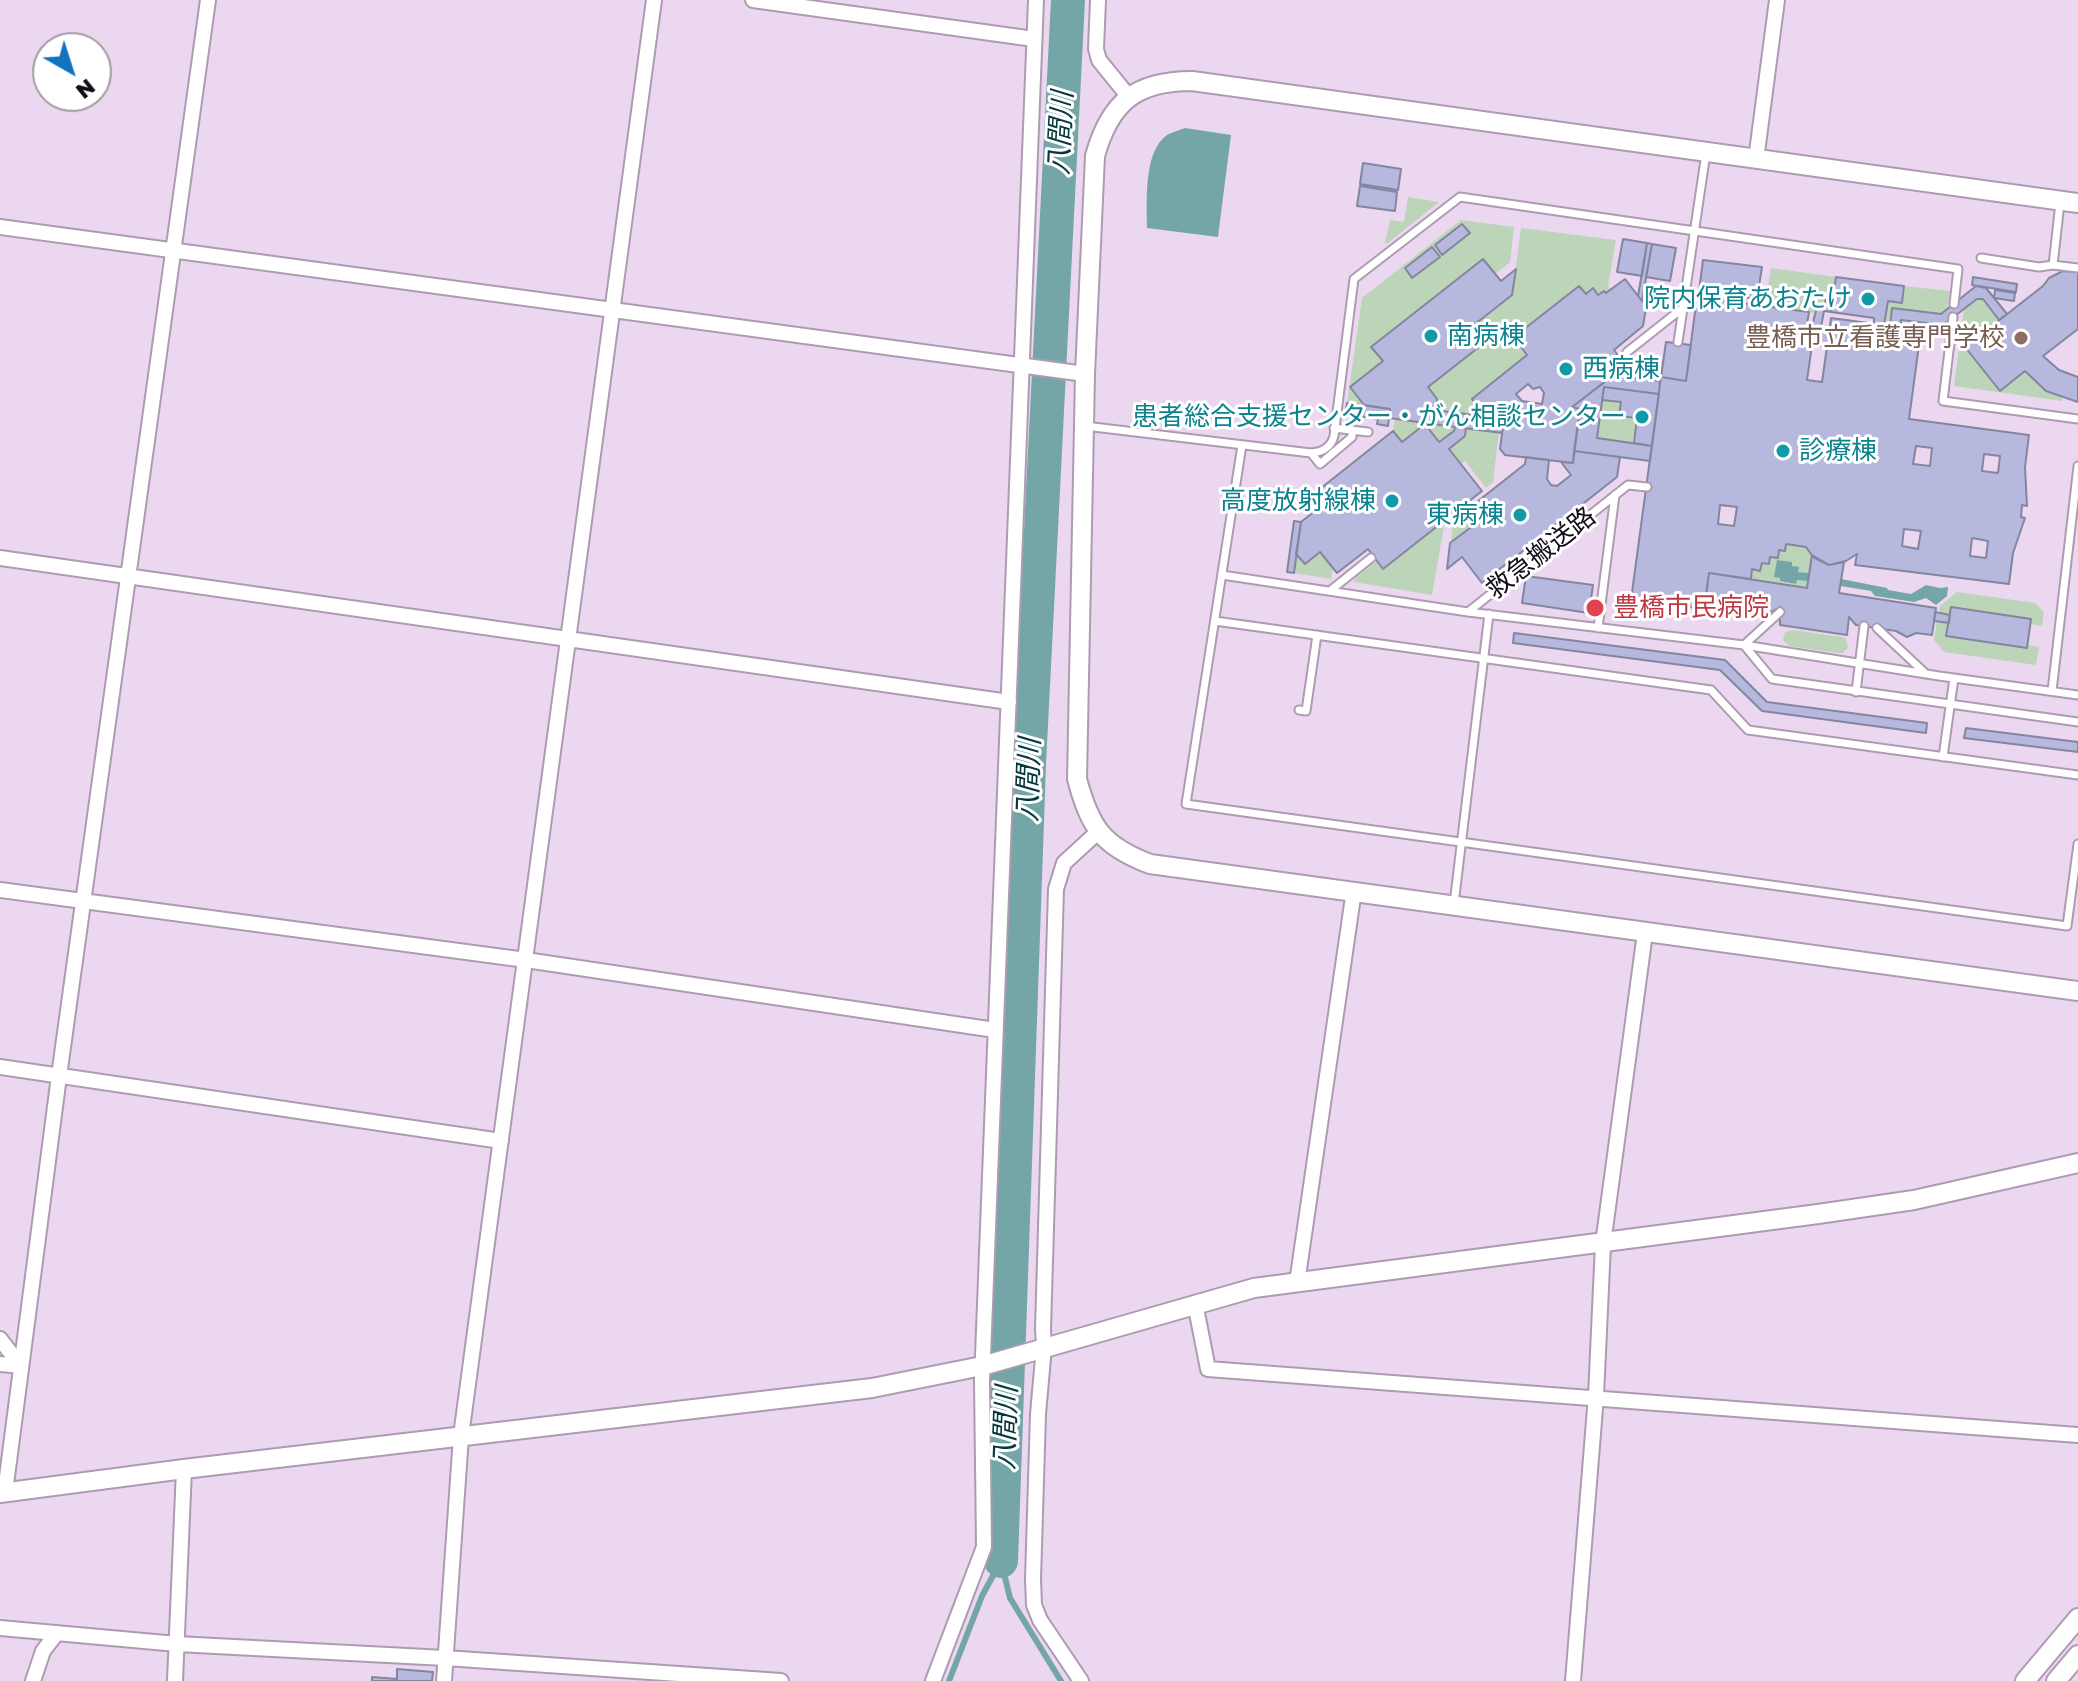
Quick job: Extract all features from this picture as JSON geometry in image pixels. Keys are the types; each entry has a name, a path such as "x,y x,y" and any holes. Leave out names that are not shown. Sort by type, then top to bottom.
{"street":[{"path":"208,0 2,1493 872,1388 982,1366 1254,1288 1603,1244 1914,1200 2078,1163"},
{"path":"444,1681 461,1436 654,0"},
{"path":"753,0 1034,39"},
{"path":"933,1681 984,1547 982,1366 1024,366 1036,0"},
{"path":"1098,0 1096,49 1099,60 1129,97"},
{"path":"1756,160 1777,0"},
{"path":"2069,202 1192,81 1151,85 1129,97 1112,113 1101,133 1095,156 1079,373 1085,426 1077,779 1086,814 1124,854 1150,864 2078,991"},
{"path":"0,227 174,248 1079,373"},
{"path":"0,558 1009,702"},
{"path":"1081,1681 1040,1620 1034,1605 1038,1414 1056,889 1064,863 1100,830"},
{"path":"0,890 526,960 995,1030"},
{"path":"1297,1283 1354,890"},
{"path":"1573,1681 1596,1396 1603,1244 1645,933"},
{"path":"0,1067 501,1141"},
{"path":"1195,1303 1208,1369 1596,1396 2078,1435"},
{"path":"0,1339 21,1366"},
{"path":"0,1364 21,1366"},
{"path":"175,1681 184,1469"},
{"path":"2025,1681 2078,1618"},
{"path":"0,1628 177,1644 445,1658 781,1681"},
{"path":"33,1681 43,1651 57,1633"},
{"path":"2056,1681 2078,1655"}],"lane":[{"path":"1678,342 1706,153"},
{"path":"1085,426 1321,452 1332,443 1354,279 1460,197 1958,269 1954,304"},
{"path":"2053,265 2069,202"},
{"path":"1981,258 2039,267 2078,268"},
{"path":"1627,352 1684,307"},
{"path":"1953,317 1943,401 2078,419"},
{"path":"1334,428 1368,432"},
{"path":"1311,453 1320,464 1352,437 1352,430"},
{"path":"1242,445 1186,804 2067,926 2078,844"},
{"path":"2052,691 2078,466"},
{"name":"救急搬送路","path":"1468,612 1628,485 1647,487"},
{"name":"救急搬送路","path":"1598,628 1615,495"},
{"path":"1331,590 1371,558"},
{"path":"1222,575 1468,612 1744,645 2078,695"},
{"path":"1744,645 1780,612"},
{"path":"1454,904 1489,614"},
{"path":"1215,621 1711,690 1748,730 2078,775"},
{"path":"1856,692 1864,626"},
{"path":"1877,628 1927,674"},
{"path":"1299,710 1306,711 1317,635"},
{"path":"1744,645 1772,679 2078,722"},
{"path":"1943,757 1954,678"}],"shaded area":[{"path":"1185,128 1231,135 1218,237 1147,228 1148,178 1154,153 1167,135"},
{"path":"1408,197 1439,202 1385,243 1390,220 1404,222"},
{"path":"1461,220 1514,227 1510,262 1495,274 1483,259 1372,347 1383,361 1350,388 1364,405 1347,403 1362,298"},
{"path":"1521,228 1616,240 1608,286 1611,290 1598,295 1592,289 1586,294 1579,286 1514,337 1527,355 1472,399 1486,416 1435,410 1428,387 1483,344 1470,328 1512,295"},
{"path":"1771,268 1836,277 1833,297 1826,297 1824,311 1820,306 1814,313 1765,306"},
{"path":"1904,286 1950,291 1947,309 1941,314 1893,308 1890,326 1885,325 1888,301 1901,303"},
{"path":"1977,299 1983,299 1999,320 1965,348 1999,390 2025,371 2046,391 2063,398 2062,401 1954,386 1964,309"},
{"path":"1602,400 1621,402 1619,416 1637,418 1634,443 1597,438"},
{"path":"1395,419 1455,427 1439,442 1425,425 1402,442 1393,431"},
{"path":"1466,428 1499,432 1493,482 1486,488 1465,461 1461,464 1449,449 1465,436"},
{"path":"1468,509 1478,521 1451,543 1453,520"},
{"path":"1445,520 1432,595 1354,582 1377,561 1384,569"},
{"path":"1786,544 1806,547 1812,555 1808,574 1798,572 1792,562 1777,560 1780,581 1795,584 1797,580 1807,581 1806,588 1751,579 1752,569 1760,570 1762,563 1769,564 1770,557"},
{"path":"1320,552 1333,567 1331,579 1294,573 1296,554 1305,564"},
{"path":"1777,560 1792,562 1792,566 1799,567 1798,572 1808,573 1810,570 1807,588 1807,581 1797,580 1796,584 1774,577"},
{"path":"1841,579 1911,594 1926,585 1948,587 1947,596 1936,605 1926,598 1914,602 1875,596 1871,591 1841,586"},
{"path":"1957,592 2035,603 2044,612 2042,626 2030,624 2031,619 1939,613 1940,606"},
{"path":"1937,621 1949,623 1947,636 2026,648 2027,645 2039,647 2036,665 1944,652 1934,640"},
{"path":"1793,630 1842,637 1846,639 1848,647 1843,653 1838,653 1789,646 1783,640 1785,632"}],"building":[{"path":"1363,163 1401,169 1398,190 1360,184"},
{"path":"1360,186 1397,192 1395,211 1357,206"},
{"path":"1462,224 1470,233 1442,255 1435,245"},
{"path":"1623,239 1647,243 1642,276 1617,272"},
{"path":"1647,243 1652,244 1642,301 1638,296"},
{"path":"1652,244 1676,248 1670,281 1646,277"},
{"path":"1432,247 1440,257 1412,278 1405,268"},
{"name":"南病棟","path":"1483,259 1501,281 1516,269 1512,295 1470,328 1483,344 1428,387 1437,399 1435,410 1427,409 1425,423 1389,418 1390,409 1364,405 1350,387 1383,361 1371,347"},
{"path":"1703,260 1762,267 1757,299 1742,297 1741,303 1731,302 1731,295 1699,291"},
{"name":"豊橋市立看護専門学校","path":"2063,271 2078,272 2078,329 2043,356 2059,370 2078,377 2078,402 2046,391 2025,371 2000,391 1965,347 2049,278"},
{"name":"院内保育あおたけ","path":"1836,277 1904,286 1902,303 1888,301 1884,325 1874,324 1874,318 1831,312"},
{"path":"1973,277 2017,284 2016,292 1972,285"},
{"name":"西病棟","path":"1625,279 1642,301 1647,302 1643,326 1614,350 1626,365 1572,407 1580,409 1573,463 1505,455 1500,449 1504,419 1486,416 1472,399 1527,355 1514,337 1579,286 1586,294 1593,288 1598,295 1604,291 1606,293","holes":["1528,384 1533,389 1540,387 1544,393 1542,404 1522,401 1516,394"]},
{"path":"1976,286 1986,288 2007,314 1999,320 1983,299 1977,299 1943,325 1901,320 1901,327 1890,326 1892,308 1941,314"},
{"path":"1995,290 2015,293 2014,301 1994,298"},
{"path":"1826,296 1833,297 1831,312 1824,311"},
{"name":"診療棟","path":"1697,297 1809,312 1806,330 1829,333 1831,318 1921,330 1909,419 2029,435 2025,467 2027,506 2022,505 2021,517 2025,518 2013,553 2009,584 1855,565 1857,554 1846,561 1829,565 1813,557 1806,547 1786,544 1785,551 1779,550 1778,558 1770,557 1769,564 1762,563 1760,571 1752,569 1751,579 1709,573 1704,609 1631,600 1661,377 1686,381","holes":["1812,345 1827,347 1822,382 1807,380","1916,446 1932,448 1930,466 1913,464","1984,454 2000,456 1998,473 1982,471","1720,505 1737,507 1734,526 1718,524","1904,529 1921,531 1918,549 1902,546","1972,538 1988,541 1986,558 1970,556"]},
{"path":"1817,306 1824,311 1820,332 1811,331"},
{"path":"1666,342 1691,345 1686,381 1661,377"},
{"path":"1614,375 1660,381 1659,394 1604,387 1597,438 1652,446 1650,461 1574,451 1580,409 1572,407"},
{"name":"患者総合支援センター・がん相談センター","path":"1604,387 1659,394 1652,446 1634,443 1637,418 1619,416 1621,402 1602,400"},
{"path":"1347,403 1390,409 1388,426 1377,424 1378,419 1345,414"},
{"path":"1427,409 1504,419 1502,433 1425,423"},
{"name":"高度放射線棟","path":"1425,424 1439,442 1455,427 1466,428 1465,436 1449,449 1482,491 1383,569 1368,549 1337,573 1320,552 1305,564 1296,554 1301,522 1320,507 1311,496 1393,431 1402,442"},
{"name":"東病棟","path":"1574,451 1620,457 1617,477 1482,583 1462,557 1447,569 1450,543 1478,522 1468,509 1525,464 1526,457 1549,460 1547,479 1551,485 1557,486 1571,475 1561,462 1573,463"},
{"path":"1294,521 1301,522 1294,573 1287,572"},
{"path":"1812,555 1829,565 1844,562 1839,593 1936,608 1932,635 1916,633 1907,637 1896,631 1856,625 1849,617 1847,635 1780,625 1780,607 1771,612 1705,604 1709,573 1807,588"},
{"path":"1526,576 1593,585 1589,613 1522,603"},
{"path":"1951,607 2031,619 2027,648 1946,636"},
{"path":"1935,612 1950,615 1949,623 1934,621"},
{"path":"1514,633 1725,660 1767,702 1927,723 1926,733 1762,711 1720,670 1513,643"},
{"path":"1966,728 2078,742 2078,752 1964,738"},
{"path":"397,1669 433,1672 432,1681 372,1681 372,1677 397,1679"}],"waterway":[{"name":"八間川","path":"1001,1561 1029,764 1068,0"},
{"path":"1001,1561 1010,1598 1061,1681"},
{"path":"949,1681 982,1596 1001,1561"}],"place":[{"name":"院内保育あおたけ","path":"1868,299"},
{"name":"南病棟","path":"1431,336"},
{"name":"豊橋市立看護専門学校","path":"2021,338"},
{"name":"西病棟","path":"1566,369"},
{"name":"患者総合支援センター・がん相談センター","path":"1642,417"},
{"name":"診療棟","path":"1783,451"},
{"name":"高度放射線棟","path":"1392,501"},
{"name":"東病棟","path":"1520,515"},
{"name":"豊橋市民病院","path":"1595,608"}]}
